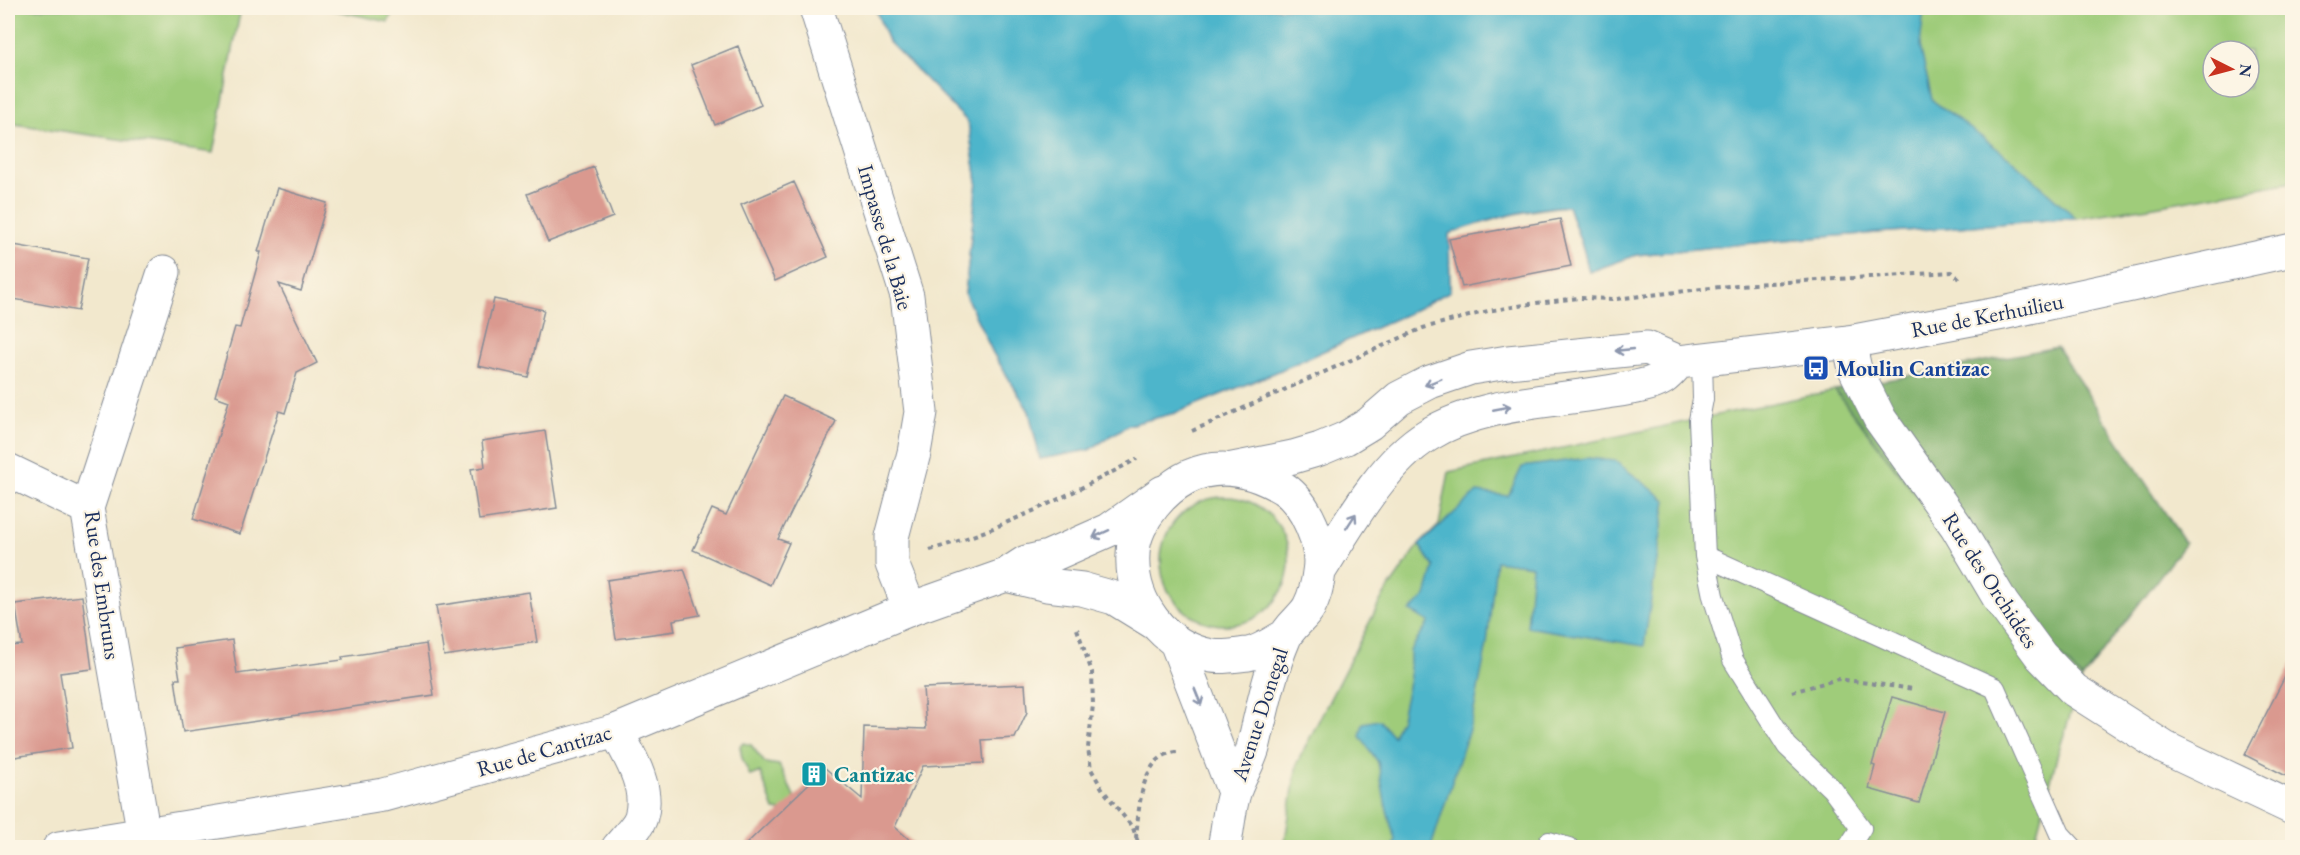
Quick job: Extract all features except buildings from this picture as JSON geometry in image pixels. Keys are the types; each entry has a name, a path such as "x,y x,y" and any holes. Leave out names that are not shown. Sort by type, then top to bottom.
{"street":[{"name":"Impasse de la Baie","path":"816,8 907,296 921,412 914,453 892,537 892,564 910,609"},
{"name":"Rue de Kerhuilieu","path":"1691,361 1850,342 2002,313 2292,250"},
{"name":"Rue des Embruns","path":"144,835 87,508 164,272"},
{"name":"Rue des Orchidées","path":"1850,342 1855,369 1881,419 1957,527 2002,603 2041,656 2074,690 2165,748 2292,808"},
{"path":"1165,632 1136,590 1132,553 1143,518 1167,490 1187,477 1209,470 1233,469 1293,457 1329,446 1369,424 1399,399 1430,382 1472,368 1508,362 1647,348 1691,361"},
{"path":"1006,575 1047,585 1082,589 1114,598 1165,632 1212,656 1250,654 1285,636 1309,607 1320,570 1354,517 1383,476 1427,435 1495,409 1629,388 1662,379 1691,361"},
{"path":"1233,469 1262,476 1287,491 1306,514 1317,541 1320,570"},
{"path":"8,471 87,508"},
{"name":"Rue de Cantizac","path":"59,848 383,795 616,730 910,609 1006,575 1026,562 1048,557 1109,530 1167,490"},
{"name":"Avenue Donegal","path":"1165,632 1234,792"},
{"name":"Avenue Donegal","path":"1224,848 1234,792 1252,750 1260,709 1285,636"},
{"path":"616,730 636,769 642,796 641,817 618,848"}],"lane":[{"path":"1691,361 1703,399 1699,420 1705,556 1713,596 1733,660 1787,746 1832,789 1861,828 1848,848"},
{"path":"1705,556 1995,688 2060,834 2073,848"},
{"path":"1549,842 1569,848"}],"path":[{"path":"925,551 956,542 1051,502"},
{"path":"1075,624 1092,672 1093,705 1088,748 1091,769 1103,790 1132,828 1140,848"},
{"path":"1760,702 1838,679 1919,690"},
{"path":"1136,838 1146,780 1156,761 1171,753 1180,752"}],"green space":[{"path":"8,8 241,8 213,153 8,123"},
{"path":"324,8 396,8 388,22"},
{"path":"875,8 2292,8 2292,182 2076,218 1783,240 1636,255 1589,272 1568,206 1522,212 1449,234 1450,291 1409,313 1274,373 1175,413 1128,425 1089,450 1040,459 1029,411 993,353 965,294 977,181 968,122 888,41"},
{"path":"2057,347 2185,543 2082,679 1929,512 1835,390"},
{"path":"1835,390 1929,512 2082,679 2058,753 2033,847 1284,848 1297,763 1382,598 1419,545 1439,525 1449,472"},
{"path":"1225,497 1249,502 1270,516 1284,537 1289,561 1284,585 1270,606 1249,620 1225,625 1201,620 1180,606 1166,585 1161,561 1166,537 1180,516 1201,502"},
{"path":"744,743 751,745 765,763 779,765 796,800 789,812 774,810 760,772 750,776 742,758 740,746"}],"water":[{"path":"875,8 1924,8 1920,46 1932,100 2011,159 2076,218 1783,240 1636,255 1589,272 1568,206 1522,212 1449,234 1450,291 1409,313 1274,373 1175,413 1128,425 1089,450 1040,459 1029,411 993,353 965,294 977,181 968,122 888,41"},
{"path":"1587,458 1615,461 1666,500 1644,646 1527,627 1532,566 1496,561 1487,644 1472,720 1431,847 1393,847 1395,840 1378,762 1360,736 1363,723 1379,720 1393,736 1401,718 1410,678 1410,651 1429,622 1410,611 1426,596 1434,567 1419,545 1477,492 1508,496 1522,467"}],"place":[{"name":"Moulin Cantizac","path":"1816,368"},
{"name":"Cantizac","path":"814,774"}]}
